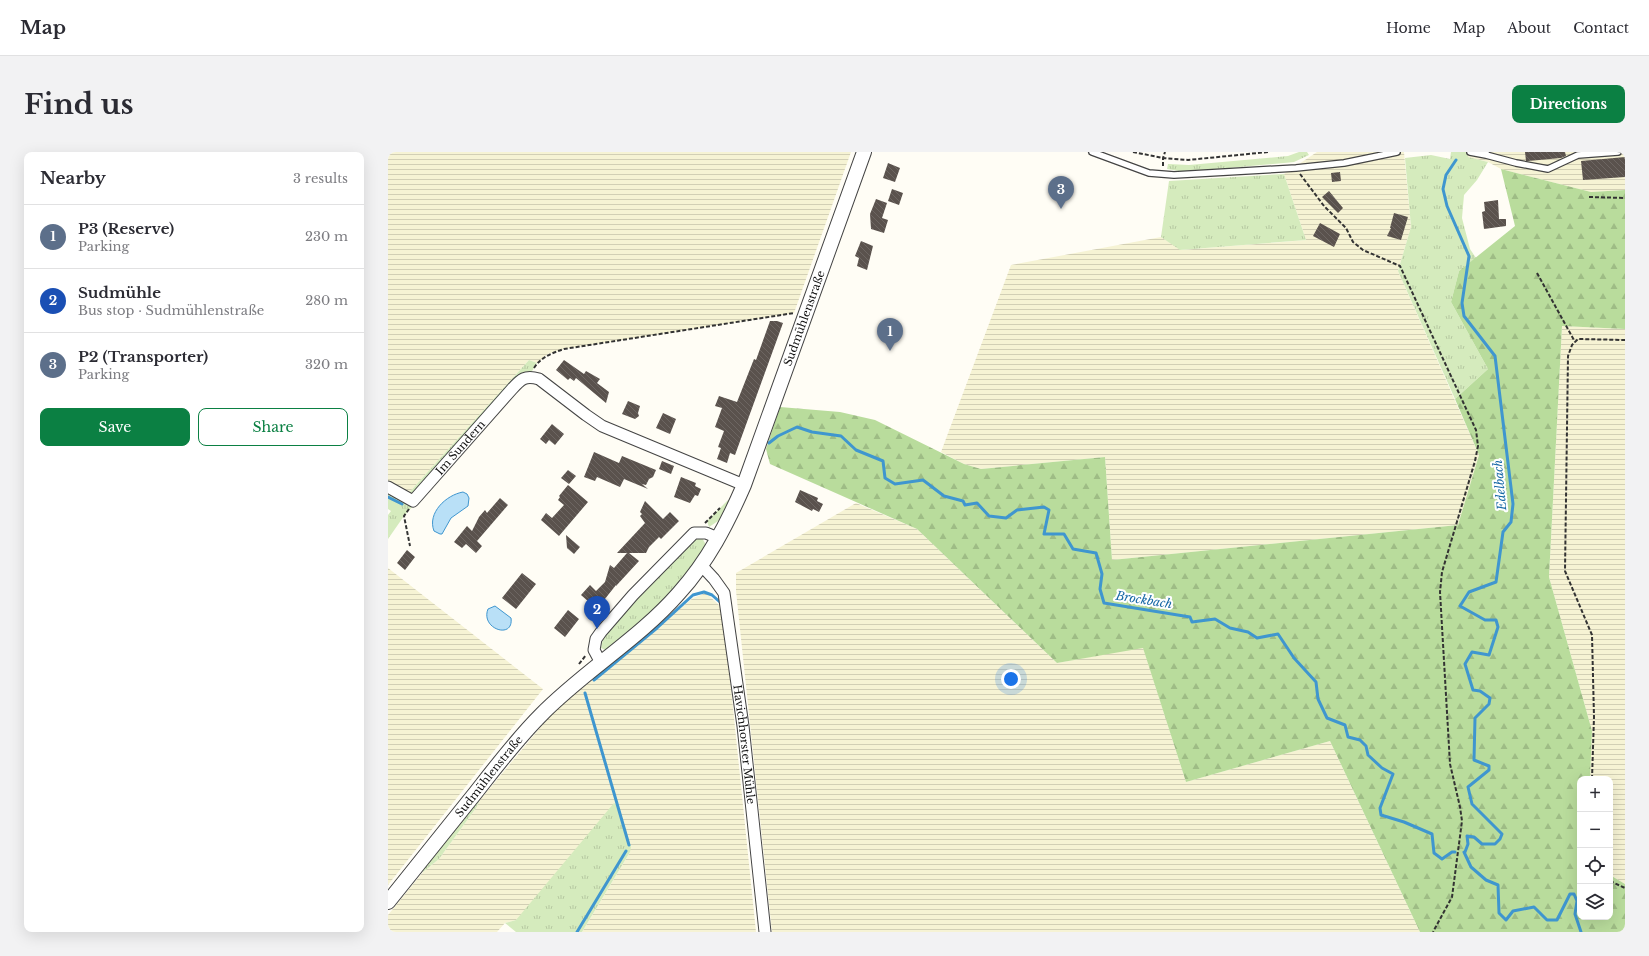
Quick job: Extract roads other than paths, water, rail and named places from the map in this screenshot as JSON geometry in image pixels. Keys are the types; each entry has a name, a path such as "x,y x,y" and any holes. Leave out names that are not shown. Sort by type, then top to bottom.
{"street":[{"name":"Sudmühlenstraße","path":"388,902 521,736 542,714 644,628 670,604 701,565 718,538 744,485 864,152"},
{"name":"Im Sundern","path":"388,487 413,501 520,380 529,376 539,379 602,426 744,485"},
{"path":"601,663 594,650 596,639 633,595 694,533 706,534 718,538"},
{"name":"Havichhorster Mühle","path":"701,565 724,593 743,726 765,932"}],"lane":[{"path":"1092,152 1148,172 1174,175 1296,168 1344,163 1397,152"},
{"path":"1470,152 1486,153 1516,164 1548,169 1578,155 1618,152"}],"water":[{"path":"463,492 467,494 469,498 468,506 451,518 442,534 434,531 433,518 440,506 450,497"},
{"path":"495,606 511,618 511,625 508,629 498,629 489,622 487,616 488,609"}],"waterway":[{"name":"Edelbach","path":"1456,160 1446,175 1443,189 1447,206 1469,256 1462,303 1464,316 1495,356 1513,504 1511,522 1503,532 1496,582 1469,592 1460,606 1485,620 1496,620 1498,627 1489,655 1472,652 1465,664 1473,690 1480,691 1490,698 1489,704 1475,718 1474,760 1489,766 1489,770 1468,787 1472,804 1502,834 1500,839 1495,844 1482,844 1474,837 1467,836 1468,844 1465,852"},
{"name":"Brockbach","path":"769,443 778,436 797,427 812,432 841,436 856,450 883,461 885,478 895,484 923,480 944,496 963,501 965,505 977,503 989,516 1006,518 1017,510 1044,507 1049,510 1044,534 1064,534 1073,549 1096,553 1102,574 1100,589 1104,603 1190,617 1192,622 1215,619 1230,628 1248,632 1257,638 1278,634 1294,658 1316,682 1318,699 1327,718 1345,725 1348,737 1360,740 1366,746 1368,755 1382,768 1393,774 1380,808 1381,815 1404,822 1432,834 1434,853 1442,859 1452,852 1455,852"},
{"name":"Brockbach","path":"388,497 402,504"},
{"path":"594,680 657,628 693,595 704,592 712,595 721,603"},
{"path":"585,693 629,845"},
{"path":"577,932 626,851"},
{"name":"Edelbach","path":"1464,852 1471,867 1486,880 1498,885 1499,913 1506,920 1513,911 1534,907 1547,920 1557,920 1570,894 1574,894 1577,901 1575,914 1581,932"}],"place":[{"name":"P2 (Transporter)","path":"1061,209"},
{"name":"P3 (Reserve)","path":"890,351"},
{"name":"Sudmühle","path":"597,629"}]}
